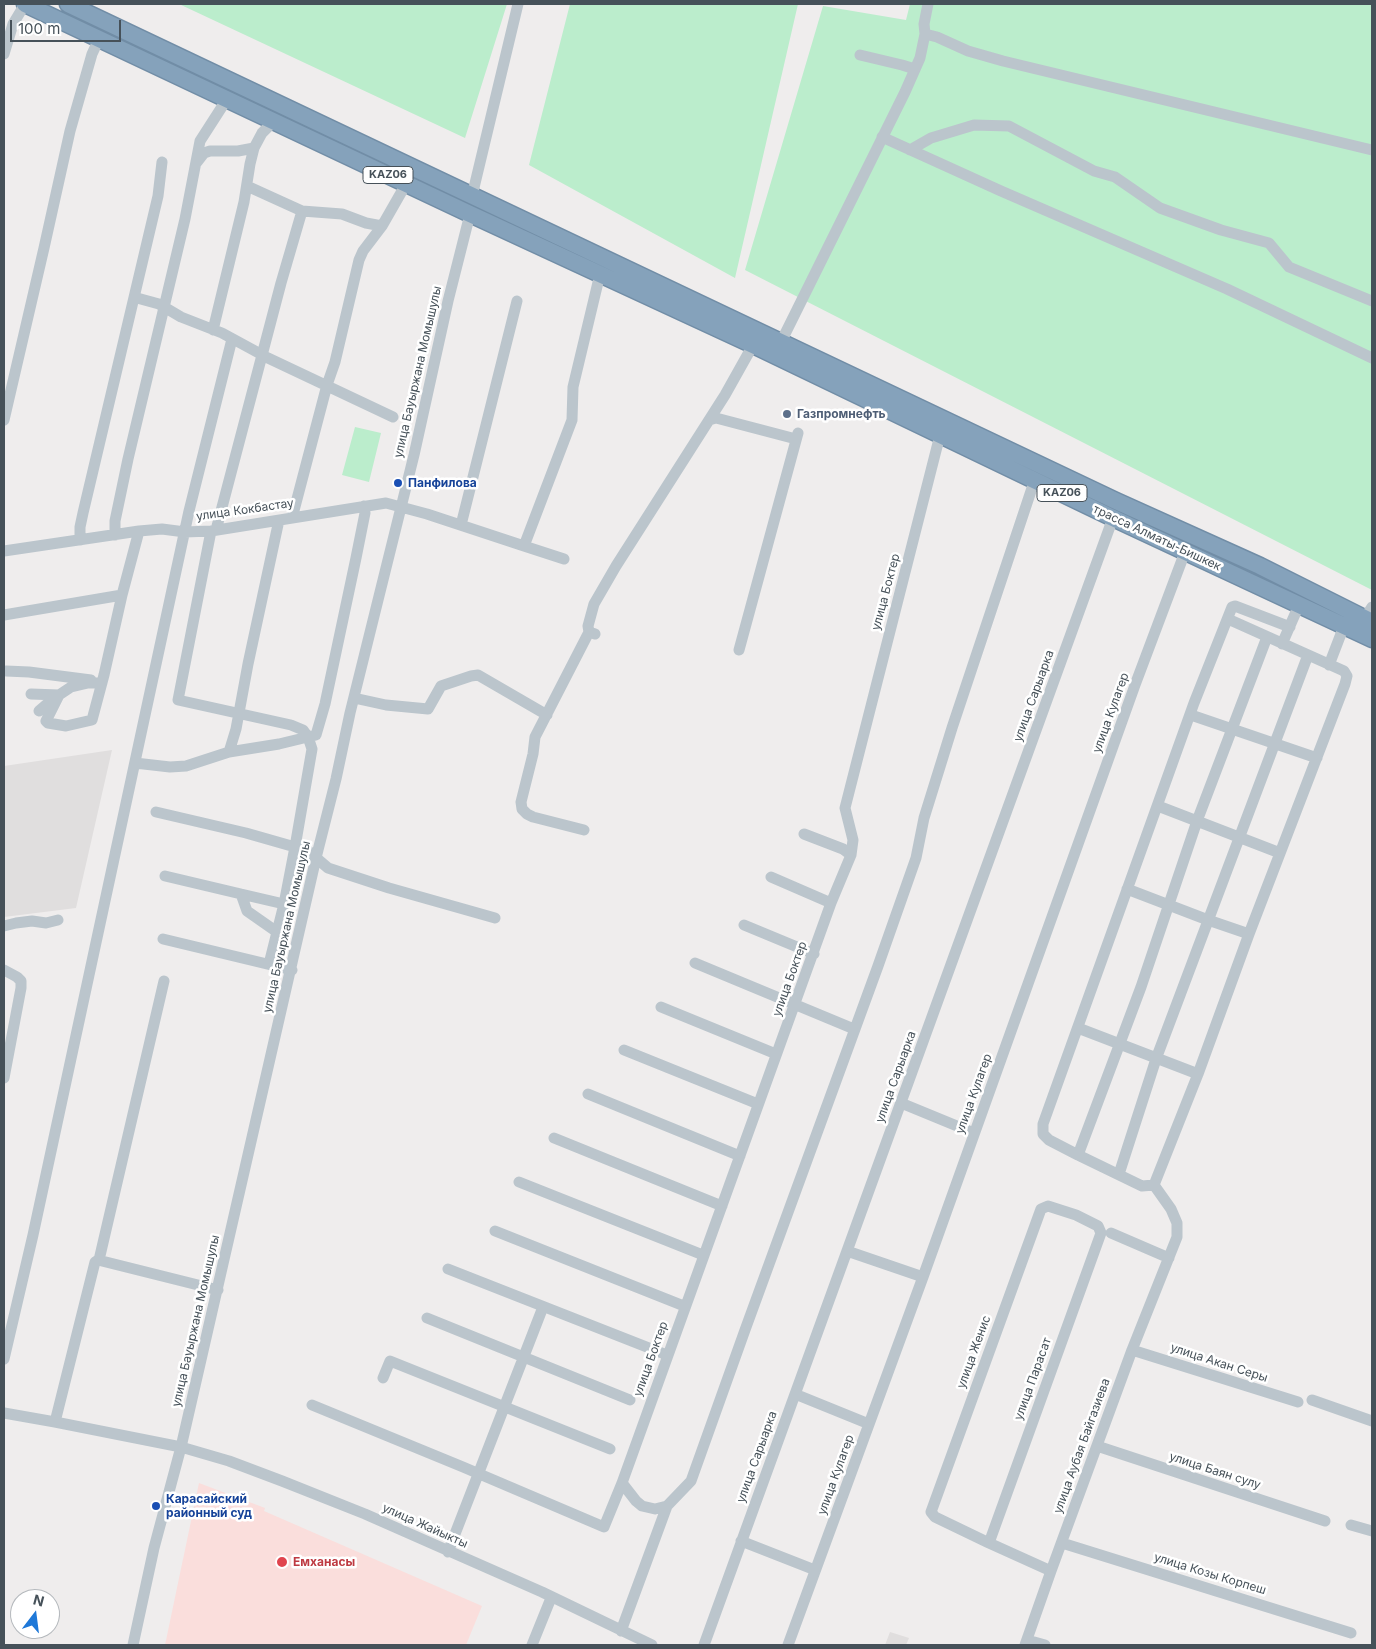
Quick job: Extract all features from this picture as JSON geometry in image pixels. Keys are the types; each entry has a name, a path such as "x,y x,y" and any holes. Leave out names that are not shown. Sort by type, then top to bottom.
{"highway":[{"name":"KАZ06","path":"25,4 752,345"},
{"name":"KАZ06","path":"68,4 781,342"},
{"name":"трасса Алматы-Бишкек","path":"781,342 1116,501 1370,616"},
{"name":"трасса Алматы-Бишкек","path":"752,345 1252,584 1372,639"},
{"path":"879,406 886,391"},
{"path":"1252,584 1260,566"}],"street":[{"path":"4,54 13,24 25,4"},
{"path":"472,196 518,4"},
{"path":"781,342 920,58 928,4"},
{"path":"925,34 968,51 1004,61 1372,150"},
{"path":"4,420 70,131 92,54 99,39"},
{"path":"860,55 914,69"},
{"path":"115,534 115,521 128,459 185,219 200,141 227,99"},
{"path":"213,330 236,236 254,148 262,133 274,121"},
{"path":"910,150 931,138 974,126 1009,126 1094,171 1115,177 1160,208 1221,230 1269,243 1289,267 1372,301"},
{"path":"882,137 1227,289 1372,358"},
{"path":"196,163 204,153 210,151 238,151 254,148"},
{"path":"80,540 82,513 158,196 162,162"},
{"path":"292,518 335,362 359,260 382,226 406,184"},
{"path":"247,186 302,211 342,214 366,223 382,226"},
{"path":"269,964 284,904 312,749 308,737 303,730 291,724 178,700 213,530 302,211"},
{"name":"улица Бауыржана Момышулы","path":"133,1645 154,1548 181,1446 218,1290 316,858 470,214"},
{"path":"524,546 572,420 573,387 600,274"},
{"path":"135,294 136,298 164,306 181,317 213,330 393,416"},
{"path":"461,525 517,301"},
{"path":"4,1359 33,1235 185,532 232,339"},
{"path":"584,830 533,817 522,809 521,802 535,738 592,633 589,621 594,604 726,395 752,345"},
{"path":"709,420 716,418 797,436 739,650"},
{"name":"улица Боктер","path":"478,1474 604,1526 622,1482 831,903 851,856 853,840 845,808 940,436"},
{"path":"622,1631 667,1506 692,1481 916,858 924,818 952,728 1035,479"},
{"name":"улица Кокбастау","path":"4,551 139,531 162,529 185,532 213,530 386,503 461,525 564,559"},
{"path":"135,763 170,767 186,766 229,752 316,735 325,704 365,513 364,506"},
{"name":"улица Сарыарка","path":"704,1645 1113,518"},
{"path":"229,752 236,729 279,520"},
{"path":"58,695 46,721 48,723 66,726 92,720 139,531"},
{"name":"улица Кулагер","path":"788,1645 1185,552"},
{"path":"4,615 122,594"},
{"path":"1282,644 1299,605"},
{"path":"1228,620 1344,671 1347,676 1248,934 1198,1074 1154,1185 1142,1186 1049,1140 1043,1134 1042,1128 1194,703 1232,607 1235,606 1290,627"},
{"path":"1329,665 1344,626"},
{"path":"1078,1155 1118,1044 1141,987 1197,821 1267,637"},
{"path":"1119,1174 1156,1059 1308,655"},
{"path":"6,671 78,678 102,683"},
{"path":"354,698 386,706 428,709 441,686 478,675 546,715"},
{"path":"39,711 71,687 88,683 102,683"},
{"path":"31,694 58,695"},
{"path":"1191,715 1317,758"},
{"path":"1158,806 1280,853"},
{"path":"156,812 246,833 306,850 328,868 495,918"},
{"path":"804,834 843,849 851,856"},
{"path":"306,850 320,844"},
{"path":"165,876 284,904"},
{"path":"771,877 831,903"},
{"path":"1127,889 1168,906 1248,934"},
{"path":"241,894 247,911 277,932"},
{"path":"4,926 32,921 46,923 58,920"},
{"path":"744,925 814,954"},
{"path":"163,939 292,970"},
{"path":"695,963 727,978 796,1004 854,1029"},
{"path":"4,970 21,981 4,1078"},
{"path":"55,1422 95,1262 99,1260 164,981"},
{"path":"661,1008 776,1054"},
{"path":"1078,1028 1198,1074"},
{"path":"624,1050 758,1104"},
{"path":"588,1094 740,1156"},
{"path":"901,1103 974,1133"},
{"path":"554,1138 722,1206"},
{"path":"519,1182 703,1256"},
{"name":"улица Аубая Байгазиева","path":"1026,1643 1132,1350 1177,1237 1177,1223 1171,1209 1154,1185"},
{"name":"улица Женис","path":"989,1542 935,1517 931,1512 1041,1209 1048,1206 1076,1215 1098,1226"},
{"name":"улица Парасат","path":"989,1542 1101,1233 1098,1226"},
{"path":"495,1231 684,1306"},
{"path":"1110,1233 1169,1258"},
{"path":"847,1251 923,1277"},
{"path":"99,1260 218,1290"},
{"path":"448,1269 667,1355"},
{"path":"448,1552 525,1358 543,1307"},
{"path":"427,1318 630,1400"},
{"name":"улица Акан Серы","path":"1132,1350 1298,1402"},
{"path":"383,1378 390,1362 610,1449"},
{"path":"795,1394 869,1424"},
{"path":"1312,1400 1372,1421"},
{"path":"312,1406 478,1474"},
{"name":"улица Жайыкты","path":"4,1413 181,1446 229,1461 366,1514 448,1552 542,1592 652,1645"},
{"name":"улица Баян сулу","path":"1097,1446 1325,1521"},
{"path":"622,1482 642,1506 655,1509 667,1506"},
{"path":"1351,1525 1372,1531"},
{"path":"741,1542 815,1570"},
{"path":"989,1542 1051,1571"},
{"name":"улица Козы Корпеш","path":"1062,1543 1350,1633"},
{"path":"532,1645 551,1598"},
{"path":"1026,1643 1045,1645"}],"shaded area":[{"path":"112,750 76,908 4,917 4,766"},
{"name":"Емханасы","path":"199,1483 265,1508 264,1511 482,1606 466,1645 165,1645"},
{"path":"890,1632 909,1638 906,1645 885,1645"}],"green space":[{"path":"179,4 507,4 465,138"},
{"path":"570,4 798,4 735,278 529,165"},
{"path":"910,4 1372,4 1372,590 745,270 823,6 906,20"},
{"path":"355,427 381,433 369,482 342,475"}],"place":[{"name":"Газпромнефть","path":"787,414"},
{"name":"Панфилова","path":"398,483"},
{"name":"Карасайский районный суд","path":"156,1506"},
{"name":"Емханасы","path":"282,1562"}]}
